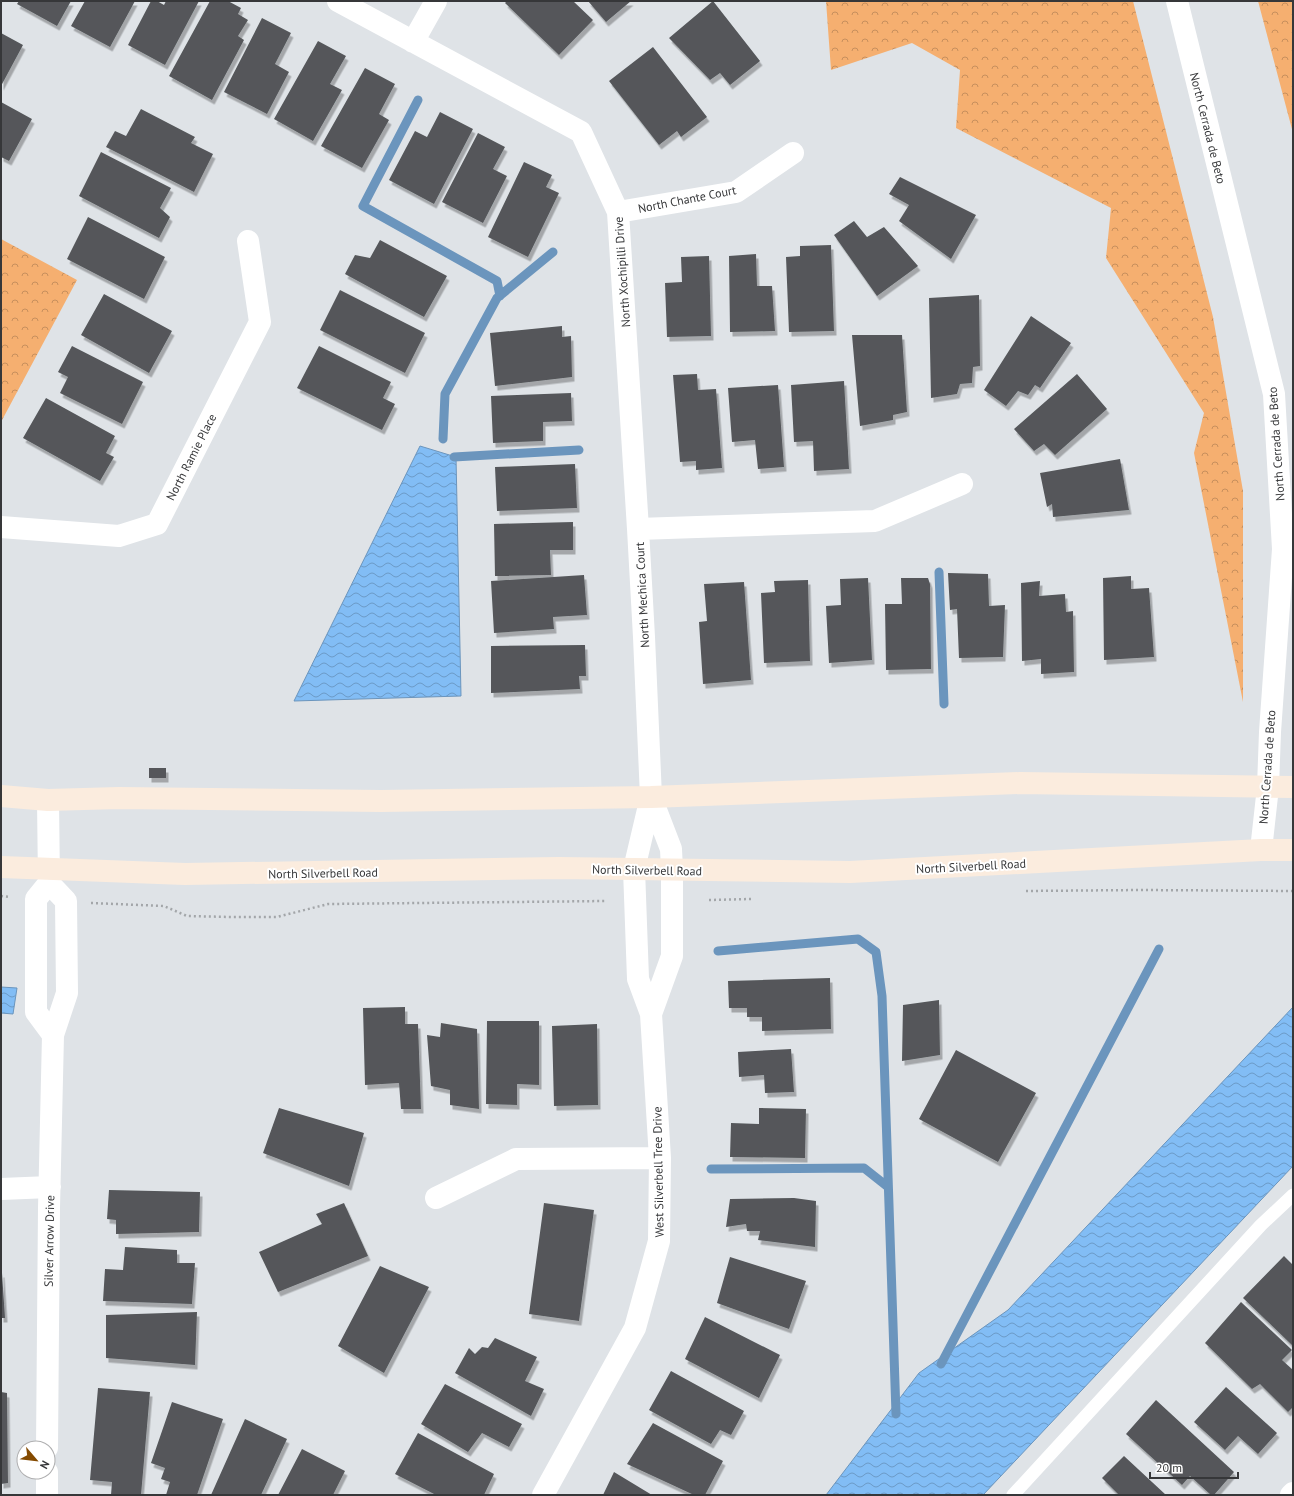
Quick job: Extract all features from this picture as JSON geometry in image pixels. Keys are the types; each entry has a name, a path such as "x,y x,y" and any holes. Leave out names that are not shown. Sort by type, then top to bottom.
{"main road":[{"path":"1,796 48,800 119,798 381,801 651,797 1007,783 1293,787"},
{"name":"North Silverbell Road","path":"1,867 50,876 559,868 850,872 1261,850 1293,850"}],"street":[{"name":"North Xochipilli Drive","path":"338,1 581,132 618,212 638,529"},
{"path":"413,42 436,1"},
{"name":"North Cerrada de Beto","path":"1177,1 1274,394 1283,549 1268,787 1261,850"},
{"name":"North Chante Court","path":"618,212 736,192 793,153"},
{"name":"North Ramie Place","path":"1,527 119,536 157,524 260,322 248,241"},
{"name":"North Mechica Court","path":"672,870 671,849 651,797 638,529 875,521 962,484"},
{"path":"634,870 651,797"},
{"path":"48,800 50,876 36,899 36,1012 53,1035"},
{"name":"West Silverbell Tree Drive","path":"543,1495 635,1328 659,1241 660,1158 651,1014 638,979 634,870"},
{"name":"West Silverbell Tree Drive","path":"651,1014 672,956 672,870"},
{"name":"Silver Arrow Drive","path":"47,1440 53,1035 67,992 66,901 50,876"},
{"path":"436,1198 516,1159 660,1158"},
{"path":"1,1189 50,1187"},
{"path":"46,1495 47,1480"}],"lane":[{"path":"1013,1495 1261,1225 1293,1195"}],"path":[{"path":"1024,891 1293,891"},
{"path":"1,896 12,897"},
{"path":"709,900 757,899"},
{"path":"104,904 164,906 187,916 231,918 277,917 328,904 605,901"}],"green space":[{"path":"826,1 1133,1 1213,317 1243,491 1243,702 1194,453 1204,413 1106,258 1111,208 956,128 960,70 912,43 831,70"},
{"path":"1258,1 1293,1 1293,133"},
{"path":"1,239 77,280 1,422"}],"water":[{"path":"420,446 456,457 461,696 294,701"},
{"path":"1,987 17,988 13,1014 1,1013"},
{"path":"1293,1007 1293,1166 983,1495 826,1495 919,1373 1008,1310"}],"building":[{"path":"19,1 71,1 57,26 17,4"},
{"path":"85,1 135,1 110,47 71,26"},
{"path":"151,1 157,1 164,5 166,1 199,1 165,65 128,45"},
{"path":"210,1 228,1 241,8 238,14 248,20 238,36 244,40 212,100 169,76"},
{"path":"507,1 573,1 593,20 559,55 505,3"},
{"path":"588,1 631,1 606,22"},
{"path":"713,1 760,61 730,85 720,73 710,80 669,38"},
{"path":"262,18 291,33 275,64 289,72 267,114 224,92"},
{"path":"1,33 23,45 1,86"},
{"path":"318,41 346,56 330,84 342,90 313,141 274,119"},
{"path":"653,47 707,117 681,137 677,131 659,145 609,81"},
{"path":"365,68 395,84 379,114 389,120 362,168 321,146"},
{"path":"1,102 32,119 9,161 1,157"},
{"path":"141,109 195,137 191,143 213,154 194,192 106,147 115,131 126,136"},
{"path":"440,112 473,129 434,204 389,180 415,131 427,137"},
{"path":"478,133 505,147 493,169 507,176 483,223 442,202"},
{"path":"101,152 171,188 160,208 170,217 159,238 79,196"},
{"path":"524,162 552,175 546,187 559,193 528,257 488,237"},
{"path":"900,177 976,215 951,259 899,221 909,205 889,194"},
{"path":"88,217 165,257 144,299 67,259"},
{"path":"854,221 867,237 884,227 918,266 877,296 834,235"},
{"path":"380,240 447,276 424,317 345,274 355,255 370,258"},
{"path":"831,245 834,331 789,332 786,257 800,256 800,246"},
{"path":"756,254 757,286 772,286 775,331 730,332 729,256"},
{"path":"709,256 711,336 667,337 665,283 682,282 681,257"},
{"path":"340,290 425,333 405,373 320,330"},
{"path":"104,294 172,331 149,373 81,335"},
{"path":"979,295 980,366 973,367 972,383 960,384 957,394 931,398 929,298"},
{"path":"1031,316 1071,343 1040,388 1035,385 1028,395 1018,391 1006,406 984,390"},
{"path":"562,326 562,337 571,336 572,377 495,386 490,333"},
{"path":"852,335 902,335 907,412 893,415 893,420 860,426"},
{"path":"72,346 143,382 122,424 60,393 68,377 58,372"},
{"path":"319,346 391,382 383,398 395,404 382,430 297,388"},
{"path":"697,374 698,390 716,389 722,468 696,470 696,461 680,462 673,375"},
{"path":"1077,374 1107,409 1055,455 1044,444 1034,451 1014,429"},
{"path":"844,381 849,469 814,471 813,441 794,442 791,385"},
{"path":"778,385 784,467 758,469 755,440 732,442 728,388"},
{"path":"571,393 572,421 543,422 543,441 493,443 491,396"},
{"path":"46,398 115,436 106,453 114,457 100,481 23,438"},
{"path":"1120,459 1129,510 1053,517 1052,504 1047,507 1040,473"},
{"path":"575,464 577,508 497,511 495,467"},
{"path":"573,522 573,550 550,550 551,575 495,576 494,524"},
{"path":"948,573 988,574 989,606 1005,605 1003,657 959,658 957,609 950,610"},
{"path":"584,575 587,615 553,617 554,629 494,633 491,581"},
{"path":"1131,576 1131,589 1149,588 1154,657 1104,660 1103,578"},
{"path":"868,578 872,660 829,663 826,606 841,605 840,579"},
{"path":"901,578 928,578 930,584 931,669 886,670 885,604 902,604"},
{"path":"808,580 810,661 764,663 761,593 775,592 774,581"},
{"path":"1040,581 1039,596 1065,594 1066,612 1073,611 1074,672 1041,674 1041,659 1022,661 1021,583"},
{"path":"744,582 751,680 703,684 699,622 707,621 704,584"},
{"path":"585,645 586,676 579,676 580,689 491,693 491,646"},
{"path":"149,768 166,768 166,778 149,778"},
{"path":"830,978 831,1029 762,1031 762,1017 747,1017 747,1008 729,1008 728,981"},
{"path":"939,1000 940,1055 902,1061 903,1005"},
{"path":"405,1007 405,1024 418,1024 421,1109 401,1109 399,1083 365,1085 363,1008"},
{"path":"487,1021 539,1021 539,1085 517,1084 517,1105 486,1104"},
{"path":"441,1023 477,1029 479,1109 450,1105 450,1090 431,1086 427,1035 440,1037"},
{"path":"597,1024 598,1105 554,1106 552,1026"},
{"path":"791,1049 794,1092 765,1093 764,1075 739,1077 738,1052"},
{"path":"956,1050 1036,1093 998,1162 919,1119"},
{"path":"279,1108 364,1133 349,1186 263,1153"},
{"path":"759,1108 806,1109 805,1158 730,1157 731,1123 759,1124"},
{"path":"109,1190 200,1192 199,1232 116,1234 116,1220 107,1219"},
{"path":"794,1198 816,1201 815,1247 758,1240 760,1231 747,1231 746,1224 726,1227 730,1199"},
{"path":"344,1203 368,1256 278,1292 259,1252 322,1224 316,1214"},
{"path":"544,1203 594,1210 579,1321 529,1314"},
{"path":"125,1247 177,1250 177,1263 195,1263 192,1304 103,1301 105,1269 123,1270"},
{"path":"1284,1256 1293,1265 1293,1346 1243,1298"},
{"path":"730,1257 806,1281 789,1329 717,1303"},
{"path":"380,1266 429,1287 384,1373 338,1346"},
{"path":"2,1273 5,1318 1,1318"},
{"path":"1241,1302 1292,1350 1282,1360 1293,1370 1293,1407 1288,1412 1260,1384 1252,1389 1205,1343"},
{"path":"197,1312 195,1365 106,1358 106,1315"},
{"path":"705,1317 780,1355 759,1398 685,1359"},
{"path":"495,1338 537,1357 525,1381 544,1389 531,1416 455,1373 469,1348 475,1354 482,1347 488,1348"},
{"path":"671,1371 744,1411 731,1435 720,1430 711,1444 649,1410"},
{"path":"445,1384 522,1424 509,1447 482,1433 468,1452 421,1424"},
{"path":"1226,1387 1277,1433 1258,1454 1238,1436 1225,1450 1194,1422"},
{"path":"98,1388 150,1392 141,1495 111,1495 112,1482 90,1480"},
{"path":"1,1392 7,1393 8,1483 1,1484"},
{"path":"1156,1400 1234,1472 1214,1495 1211,1495 1190,1476 1182,1485 1126,1434"},
{"path":"172,1402 223,1419 197,1495 166,1495 170,1482 161,1479 165,1468 151,1463"},
{"path":"245,1419 287,1439 261,1495 211,1495"},
{"path":"653,1423 723,1461 705,1495 694,1495 627,1464"},
{"path":"418,1433 494,1474 484,1495 436,1495 395,1474"},
{"path":"302,1449 345,1471 333,1495 278,1495"},
{"path":"1124,1456 1166,1495 1119,1495 1102,1478"},
{"path":"614,1472 652,1495 603,1495"}],"waterway":[{"path":"418,100 363,206 497,281 500,296"},
{"path":"443,439 445,394 497,298 553,252"},
{"path":"454,457 579,450"},
{"path":"939,572 944,704"},
{"path":"718,951 858,939 876,952 882,996 896,1414"},
{"path":"941,1364 1159,949"},
{"path":"711,1169 864,1168 888,1187"}]}
